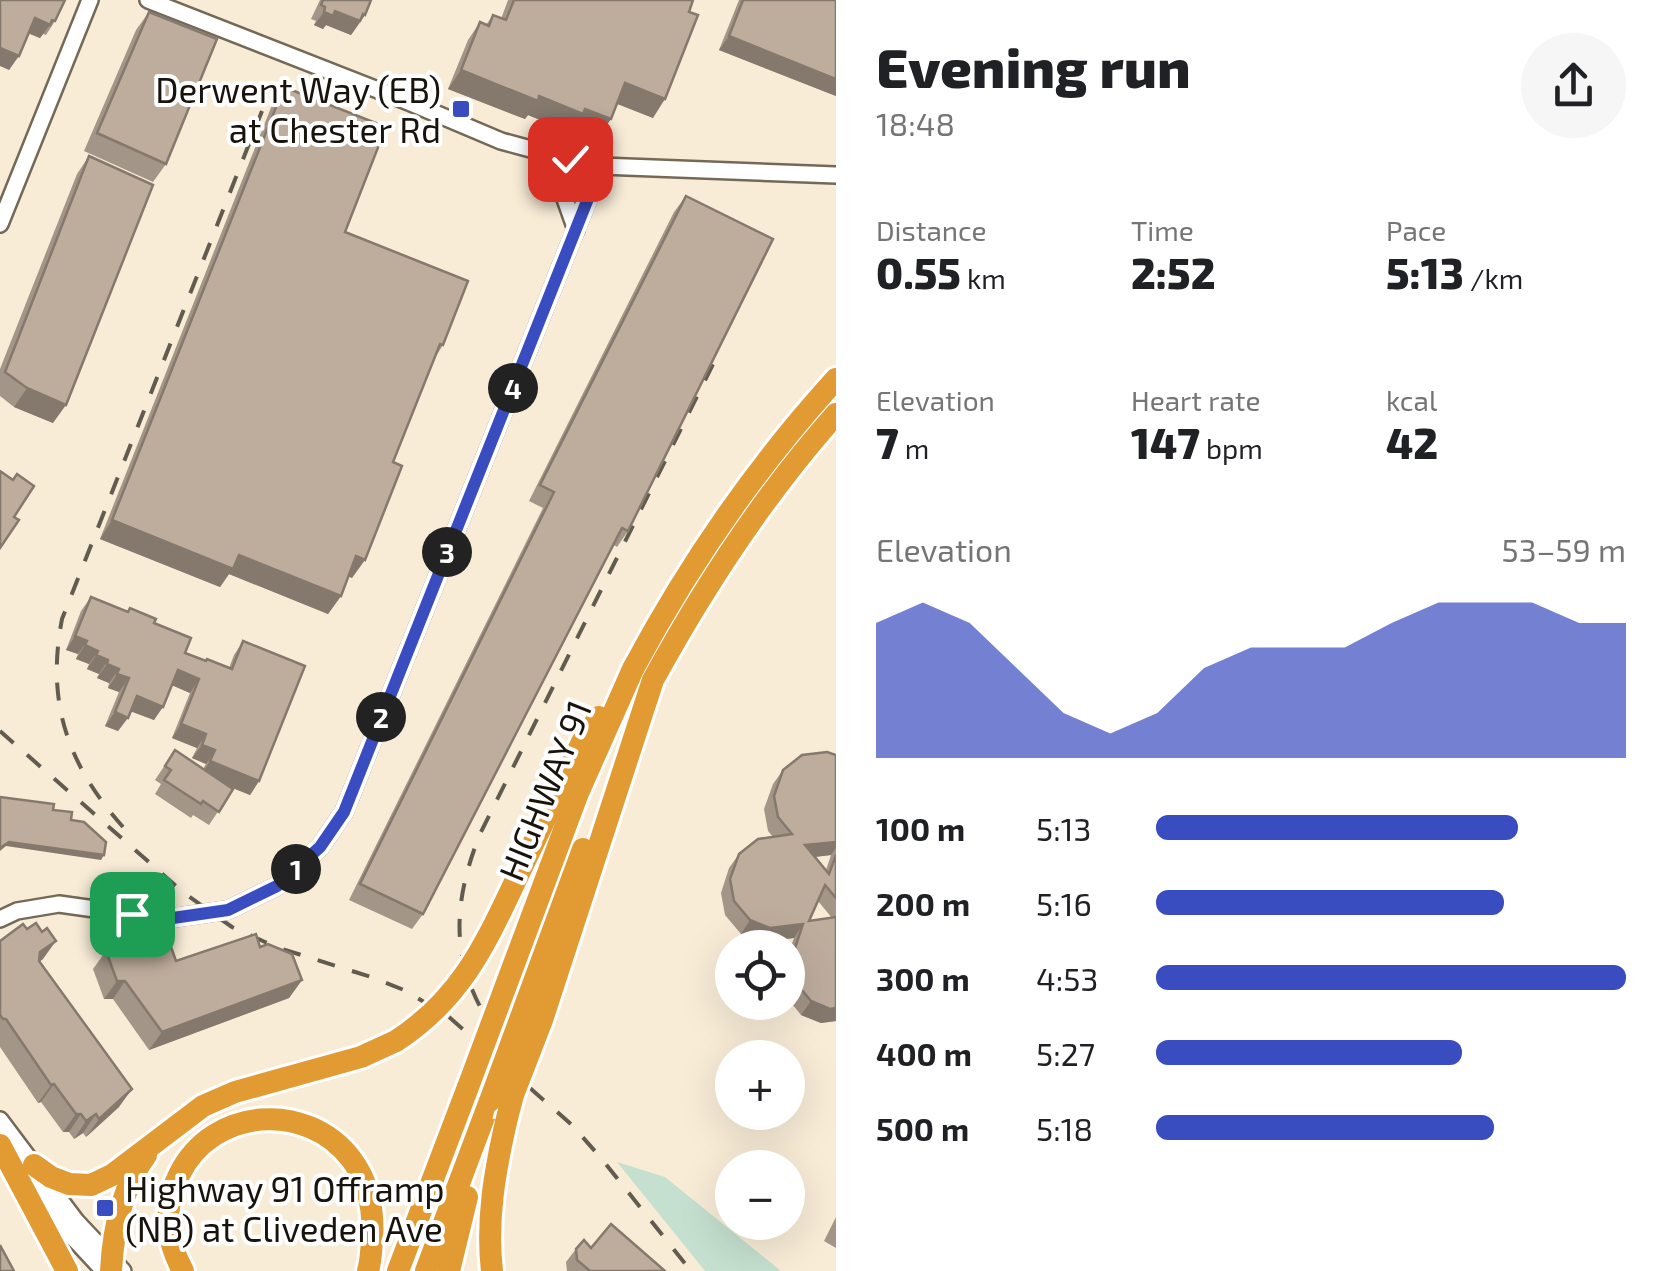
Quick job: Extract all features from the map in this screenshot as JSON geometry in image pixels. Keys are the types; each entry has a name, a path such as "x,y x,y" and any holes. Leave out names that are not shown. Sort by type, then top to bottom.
{"highway":[{"name":"HIGHWAY 91","path":"398,1271 578,793 643,674 675,594 780,444 836,379"},
{"name":"HIGHWAY 91","path":"643,674 770,496 836,414"},
{"path":"34,1166 68,1184 91,1185 112,1175 203,1106 235,1092 361,1056 416,1027 472,966 583,740 643,674"},
{"path":"426,1271 601,802 643,674"},
{"path":"492,1271 492,1187 506,1122 542,1020 643,674"},
{"path":"449,1271 490,1101"},
{"path":"182,1271 172,1252 168,1220 173,1187 184,1164 200,1144 220,1131 242,1121 265,1118 299,1124 333,1140 353,1161 368,1191 373,1226 368,1271"},
{"path":"0,1144 67,1271"},
{"path":"112,1268 126,1192 140,1162 154,1144"}],"street":[{"path":"0,224 90,0"},
{"path":"148,0 501,141 538,152 601,166 836,175"},
{"path":"538,152 560,182 576,230"},
{"path":"0,919 60,904 166,919 211,914 277,886 320,847 344,812 601,166"},
{"path":"0,1120 112,1268"},
{"path":"0,1144 64,1228 112,1268"}],"green space":[{"path":"617,1162 665,1177 715,1218 715,1240 743,1240 781,1271 705,1271"}],"building":[{"path":"0,0 65,0 50,25 35,18 19,56 0,48"},
{"path":"323,0 371,0 360,21 335,11 333,16 324,12"},
{"path":"514,0 693,0 689,12 698,15 665,99 625,83 611,119 585,109 583,114 539,96 538,101 461,70 480,22 489,26 493,15 506,20"},
{"path":"743,0 836,0 836,79 729,36"},
{"path":"149,12 217,39 166,164 97,133"},
{"path":"284,87 386,127 345,232 468,281 393,462 402,466 365,560 356,556 341,596 239,555 233,569 112,520"},
{"path":"89,156 153,185 66,405 27,388 5,372"},
{"path":"686,196 773,239 628,531 622,528 423,914 360,884 554,492 540,485"},
{"path":"0,471 13,480 17,474 34,486 14,517 19,520 0,548"},
{"path":"91,597 128,612 130,608 191,638 185,653 206,661 232,669 243,641 305,666 259,781 210,761 215,750 202,745 206,734 181,724 199,679 178,670 163,707 137,696 128,718 115,712 129,678 117,674 119,669 96,655 98,651 85,645 87,641 75,636"},
{"path":"175,750 233,789 219,812 164,780 171,770 165,766"},
{"path":"802,755 836,755 836,842 805,845 829,874 836,855 836,898 825,885 809,921 836,917 836,1008 830,1009 805,994 803,924 770,928 750,920 734,901 730,879 739,854 758,839 792,834 778,817 774,796 783,770"},
{"path":"0,797 54,804 53,810 72,812 71,820 84,822 106,842 104,855 9,842 0,848"},
{"path":"36,923 42,932 47,928 56,941 40,952 39,961 132,1089 99,1119 96,1114 86,1121 76,1114 0,1015 0,941 23,924 27,929"},
{"path":"166,933 176,961 256,934 260,947 268,944 292,954 302,980 162,1032 125,981 117,981 106,951 150,934 152,938"},
{"path":"611,1224 665,1271 590,1271 577,1260 576,1249 584,1240 591,1248"},
{"path":"0,1245 14,1271 0,1271"}],"railway":[{"path":"123,827 88,780 66,730 57,678 62,619 262,111"},
{"path":"520,1065 498,1037 469,983 460,928 468,867 480,834 720,350"},
{"path":"0,731 184,893 232,927 276,947 404,990 449,1017 572,1125 691,1271"}],"place":[{"name":"Derwent Way (EB) at Chester Rd","path":"461,109"},
{"name":"Highway 91 Offramp (NB) at Cliveden Ave","path":"105,1208"}],"route":[{"path":"132,914 166,919 228,910 277,886 320,847 344,812 601,166 570,159"}]}
